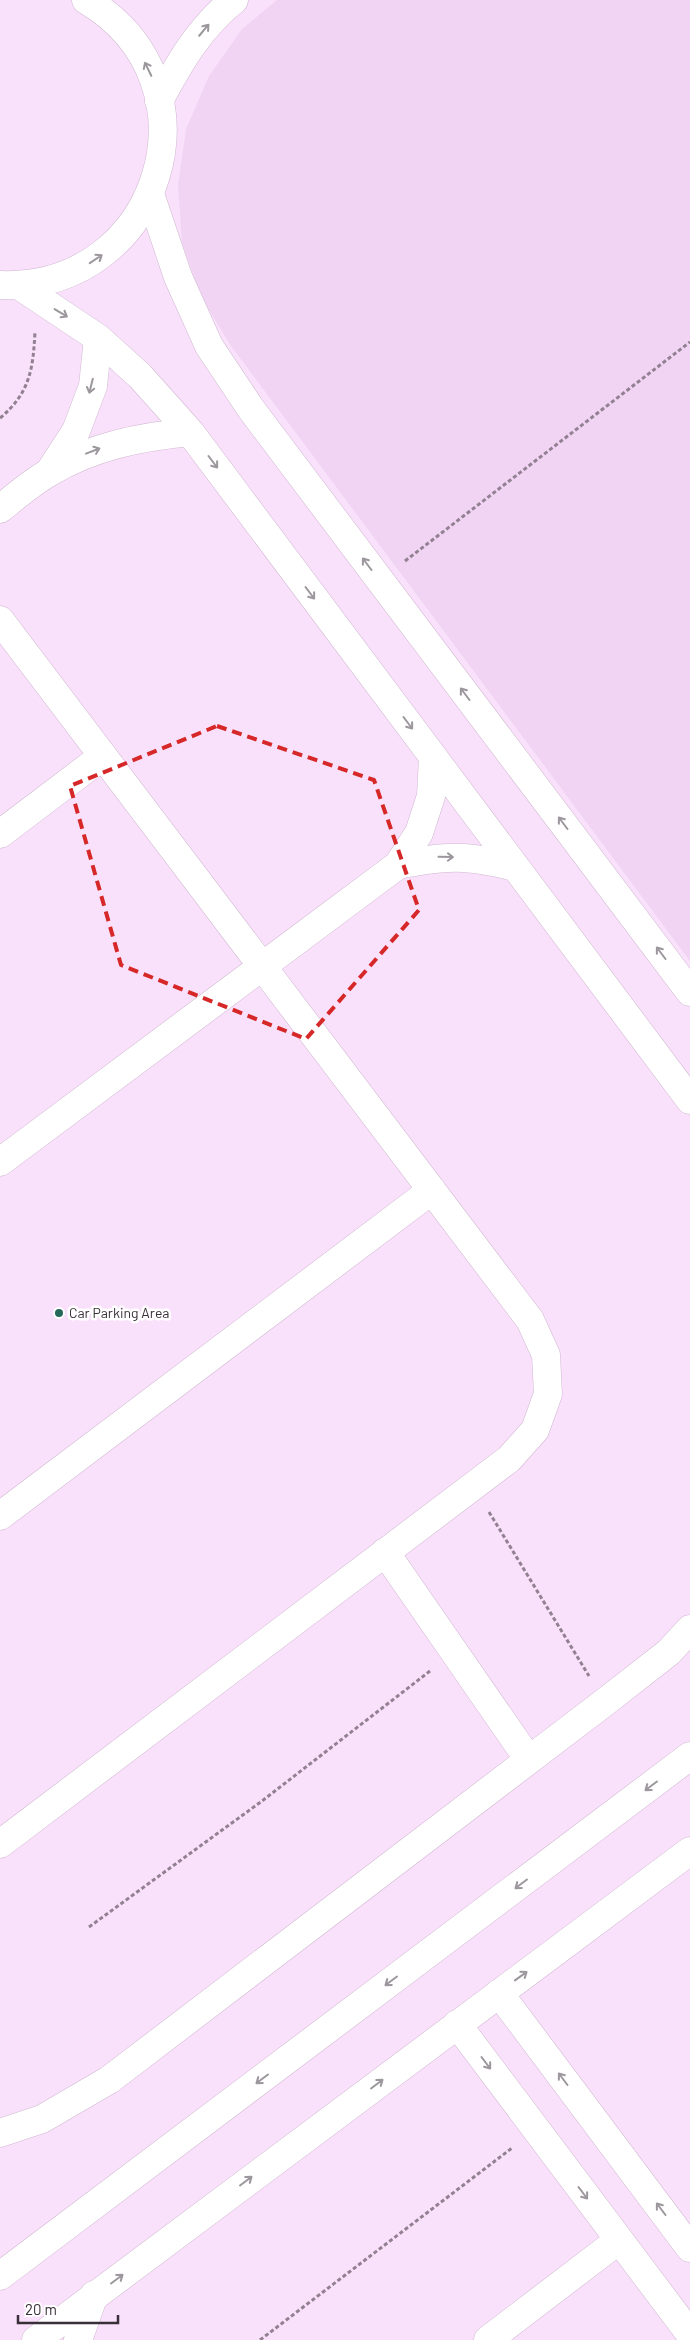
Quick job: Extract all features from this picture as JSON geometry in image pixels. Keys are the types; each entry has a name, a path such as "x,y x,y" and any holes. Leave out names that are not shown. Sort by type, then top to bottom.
{"street":[{"path":"19,290 74,273 98,258 119,240 137,218 150,194 160,164 162,132 159,101 152,76 141,54 126,33 108,15 86,0"},
{"path":"159,101 184,53 220,11 234,0"},
{"path":"150,194 178,277 209,346 251,409 690,992"},
{"path":"19,290 98,338 140,376 190,432 515,867 688,1092"},
{"path":"49,472 76,431 93,386 98,338"},
{"path":"0,509 49,472 94,450 141,437 190,432"},
{"path":"0,620 530,1320 546,1355 548,1394 535,1430 509,1459 0,1844"},
{"path":"0,834 103,756"},
{"path":"0,1162 398,866 419,833 431,796 434,757"},
{"path":"398,866 437,857 477,858 515,867"},
{"path":"0,1516 432,1190"},
{"path":"385,1552 529,1760"},
{"path":"0,2133 42,2120 109,2080 605,1702 669,1652 690,1629"},
{"path":"0,2276 690,1756"},
{"path":"36,2340 456,2024 690,1851"},
{"path":"499,1993 690,2248"},
{"path":"456,2024 690,2334"},
{"path":"488,2340 619,2240"},
{"path":"78,2340 94,2296"}],"path":[{"path":"0,418 11,409 31,376 19,290"},
{"path":"380,580 690,342"},
{"path":"473,1486 605,1702"},
{"path":"89,1927 262,1801 454,1652"},
{"path":"260,2340 536,2130"}],"highlighted area":[{"path":"217,726 374,780 419,910 306,1039 121,965 70,786"}],"shaded area":[{"path":"277,0 690,0 690,961 231,346 201,297 182,243 178,185 186,129 209,76 242,29"}],"place":[{"name":"Car Parking Area","path":"59,1313"}]}
